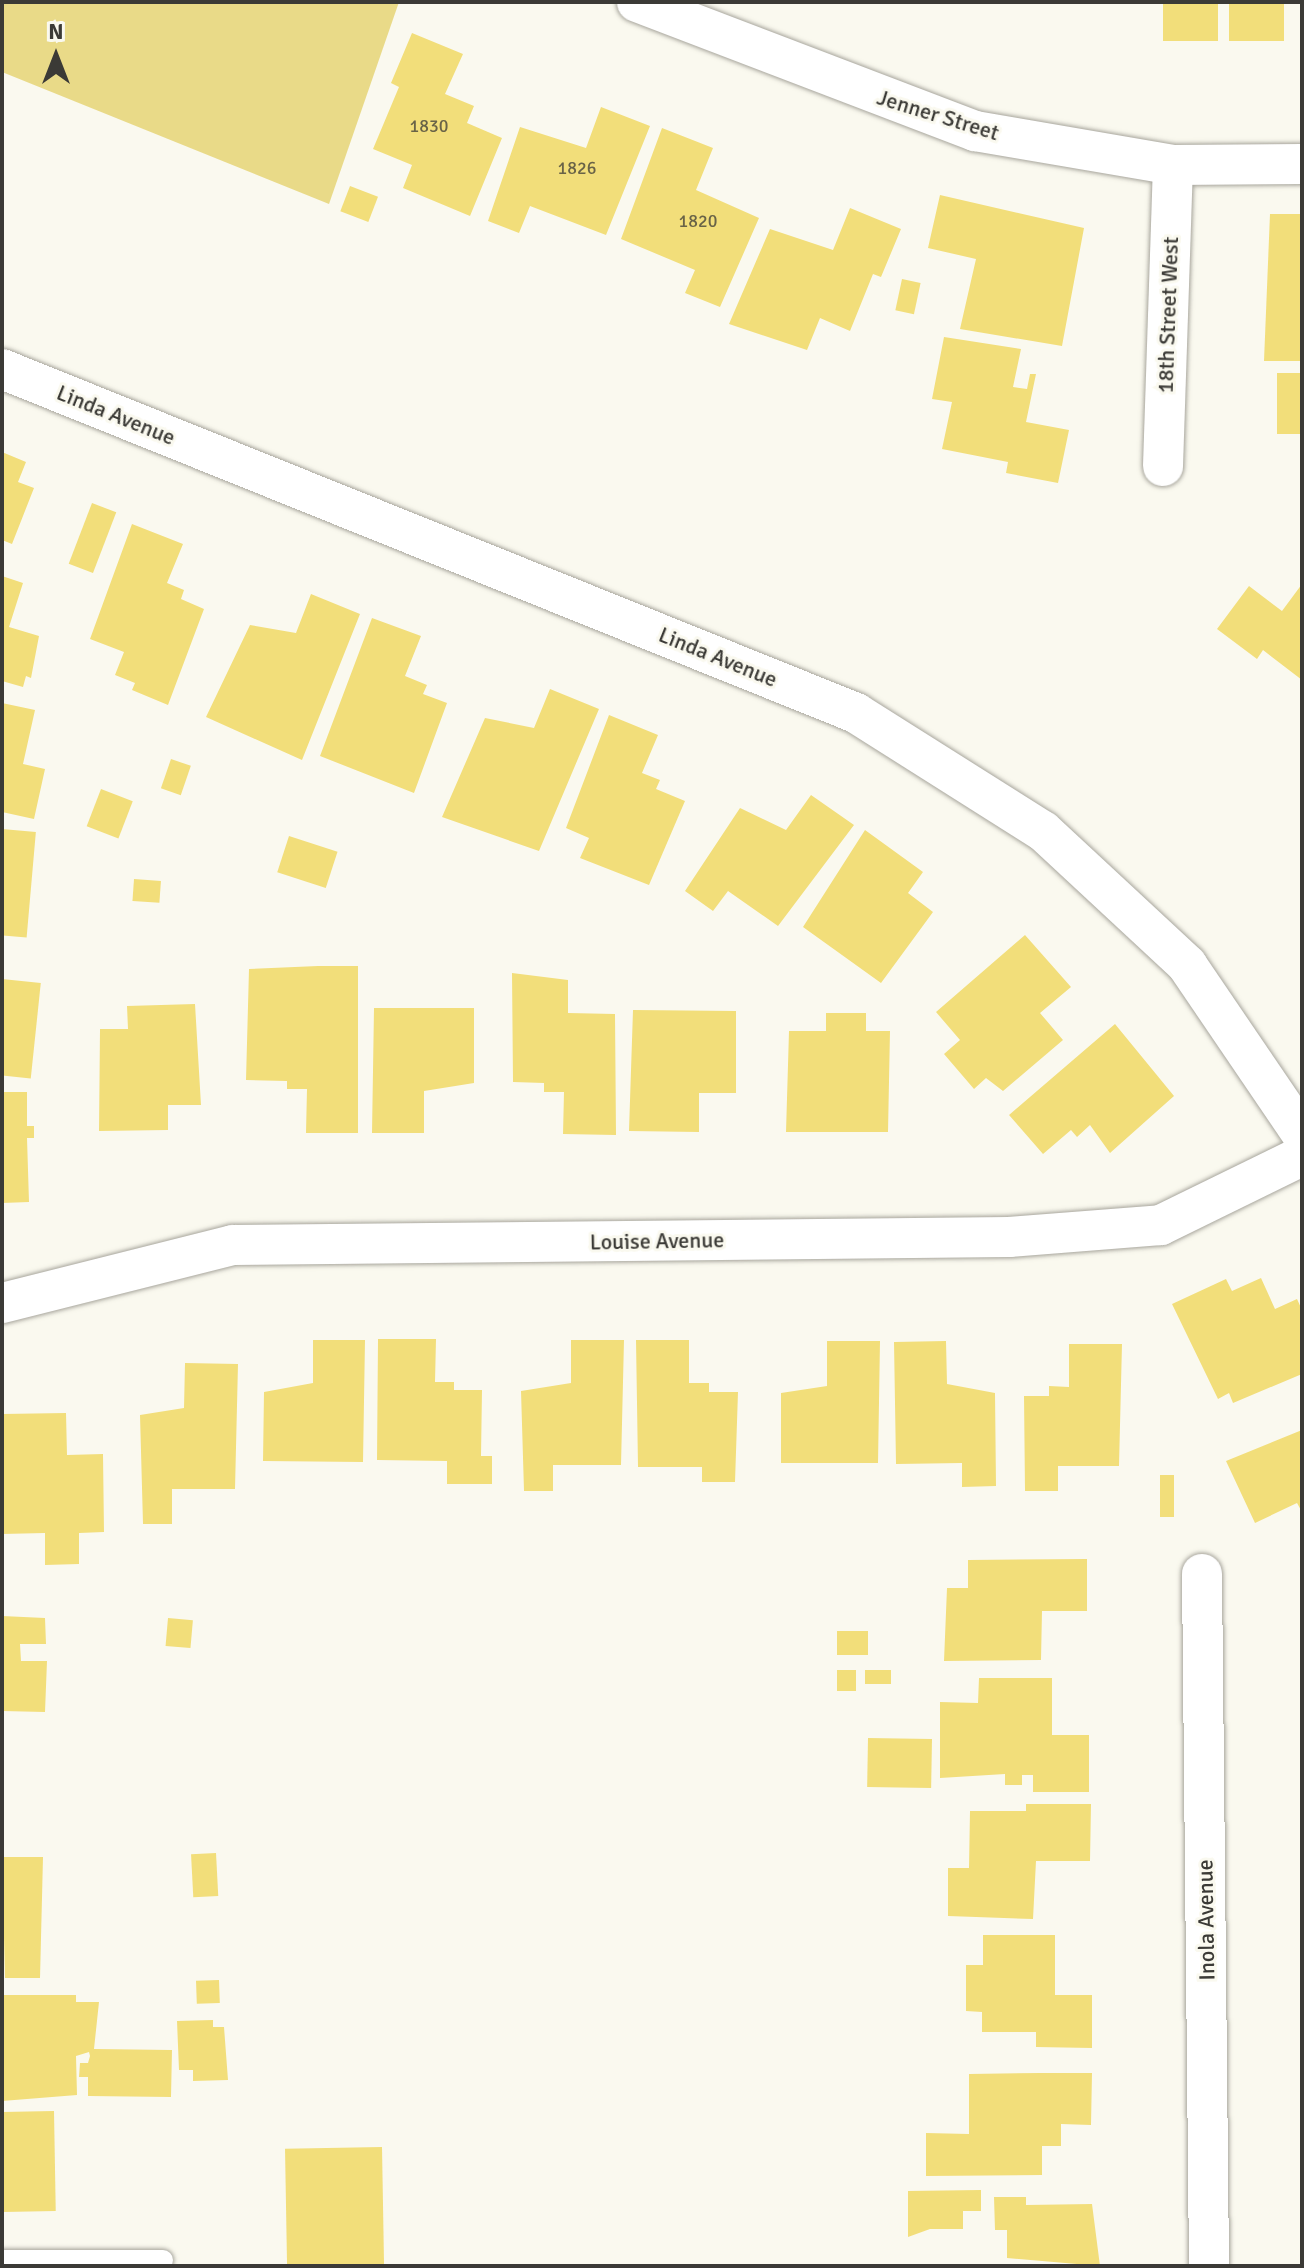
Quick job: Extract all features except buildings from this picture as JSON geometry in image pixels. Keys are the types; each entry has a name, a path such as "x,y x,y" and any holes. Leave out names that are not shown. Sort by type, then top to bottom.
{"street":[{"name":"Jenner Street","path":"637,2 975,131 1173,165 1302,164"},
{"name":"18th Street West","path":"1163,466 1173,165"},
{"name":"Linda Avenue","path":"2,369 856,713 1043,831 1187,965 1302,1134"},
{"name":"Louise Avenue","path":"2,1303 233,1245 1009,1237 1161,1225 1302,1156"},
{"name":"Inola Avenue","path":"1202,1574 1209,2266"}],"lane":[{"path":"2,2260 163,2260"}],"shaded area":[{"path":"2,2 399,2 329,204 2,72"}]}
